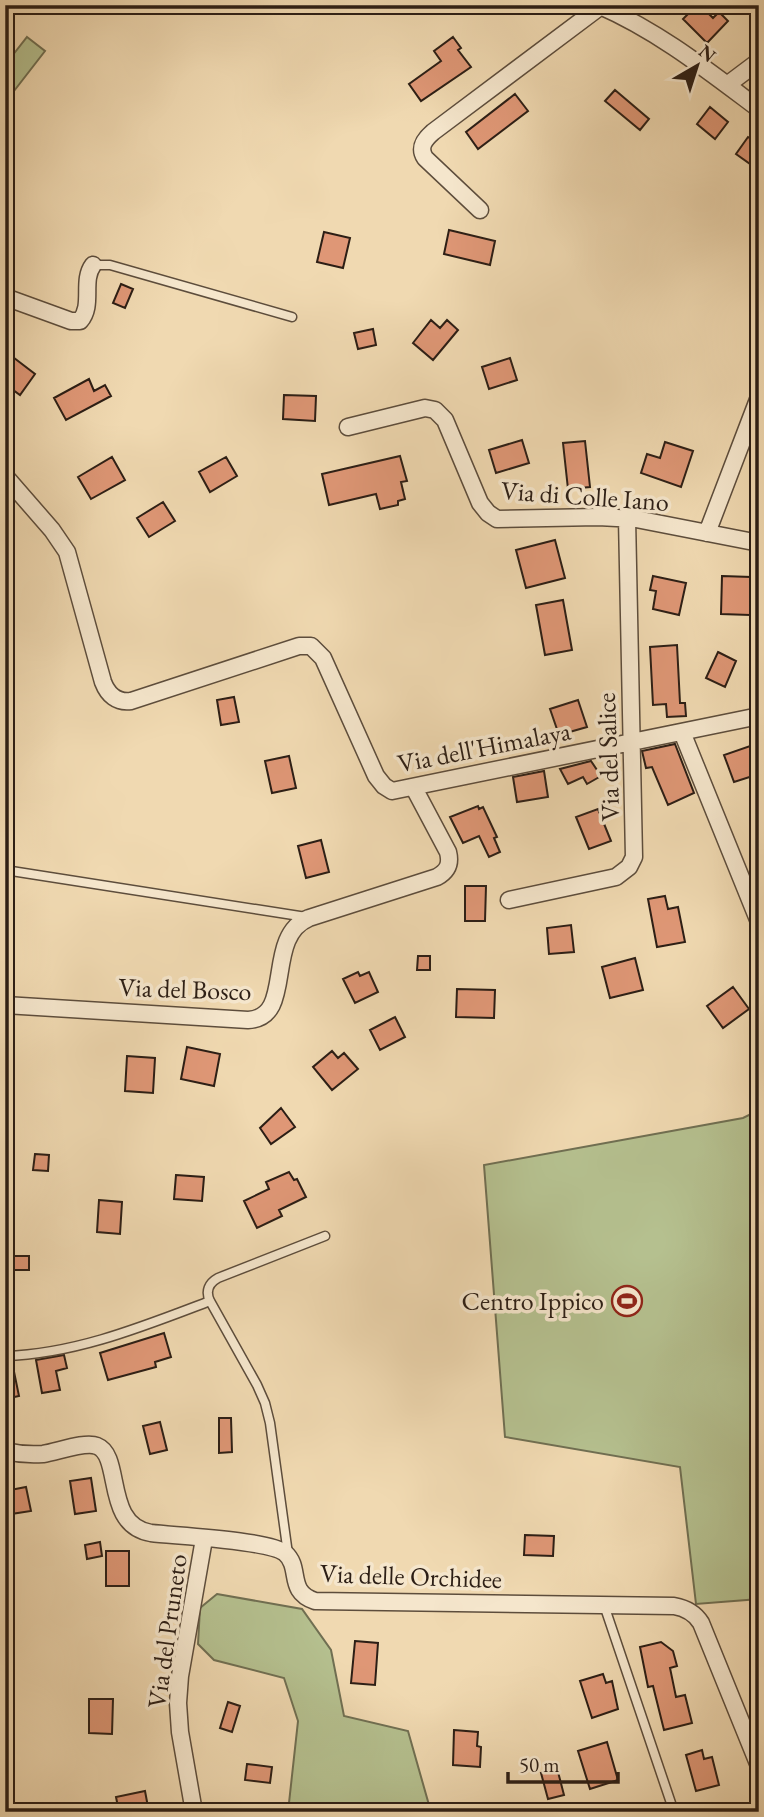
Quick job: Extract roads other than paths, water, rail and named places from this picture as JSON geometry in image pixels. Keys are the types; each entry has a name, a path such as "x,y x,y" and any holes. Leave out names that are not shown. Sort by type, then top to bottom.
{"street":[{"path":"480,210 425,158 421,150 424,142 433,132 599,6 657,35 759,108"},
{"path":"727,85 759,61"},
{"path":"5,297 71,321 80,321 86,313 88,273 93,265"},
{"path":"707,533 759,397"},
{"name":"Via di Colle Iano","path":"348,427 432,408 445,421 480,503 492,517 504,520 598,517 626,519 759,542"},
{"name":"Via dell'Himalaya","path":"5,476 52,530 67,552 103,682 112,697 121,702 131,701 299,646 311,646 323,658 373,772 384,786 395,791 759,716"},
{"name":"Via del Salice","path":"509,900 616,877 629,867 635,852 626,519"},
{"path":"682,732 759,922"},
{"name":"Via del Bosco","path":"5,1004 257,1020 265,1015 273,1004 288,936 298,924 309,918 437,877 448,869 450,861 446,847 414,788"},
{"name":"Via delle Orchidee","path":"5,1451 38,1454 90,1444 99,1446 106,1454 120,1507 134,1526 146,1532 271,1546 289,1557 299,1589 306,1597 315,1601 674,1606 689,1611 698,1619 759,1766"},
{"name":"Via del Pruneto","path":"194,1812 180,1732 178,1696 204,1539"}],"lane":[{"path":"93,265 110,265 292,317"},
{"path":"5,870 309,918"},
{"path":"5,1184 7,1170"},
{"path":"289,1557 268,1413 257,1385 209,1301 208,1288 214,1280 325,1236"},
{"path":"5,1356 54,1351 127,1332 209,1301"},
{"path":"604,1605 671,1803"}],"place":[{"name":"Centro Ippico","path":"627,1301"}]}
